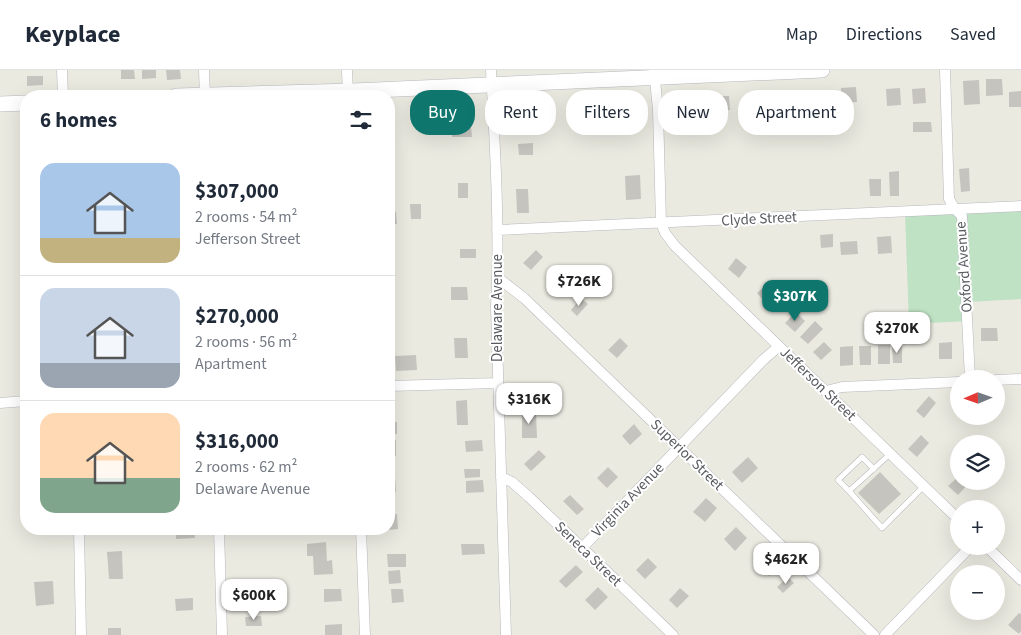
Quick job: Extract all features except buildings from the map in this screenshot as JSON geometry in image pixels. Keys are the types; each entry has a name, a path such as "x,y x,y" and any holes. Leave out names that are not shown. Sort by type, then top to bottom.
{"main road":[{"path":"382,90 492,77 822,70"},
{"path":"0,104 20,103"}],"street":[{"path":"62,70 63,90"},
{"path":"204,70 205,90"},
{"path":"347,70 348,90"},
{"name":"Oxford Avenue","path":"945,70 949,199 955,210 962,216 970,370"},
{"path":"654,74 658,110 661,223"},
{"name":"Delaware Avenue","path":"492,77 497,230 496,307 506,635"},
{"name":"Clyde Street","path":"497,230 1021,206"},
{"name":"Jefferson Street","path":"661,223 674,246 950,511"},
{"name":"Superior Street","path":"497,277 524,298 874,635"},
{"name":"Virginia Avenue","path":"583,547 778,347"},
{"path":"1005,380 1021,379"},
{"path":"826,391 842,387 950,382"},
{"path":"395,386 498,383"},
{"path":"0,403 20,402"},
{"name":"Seneca Street","path":"501,476 512,482 583,547 672,635"},
{"path":"78,535 81,635"},
{"path":"219,535 222,635"},
{"path":"361,535 364,635"},
{"path":"885,635 962,555"},
{"path":"995,555 1021,580"}],"lane":[{"path":"849,492 890,454"},
{"path":"874,469 862,457 838,480 882,528 924,486"}],"green space":[{"path":"1021,206 1021,299 967,302 968,321 909,324 905,212"}]}
